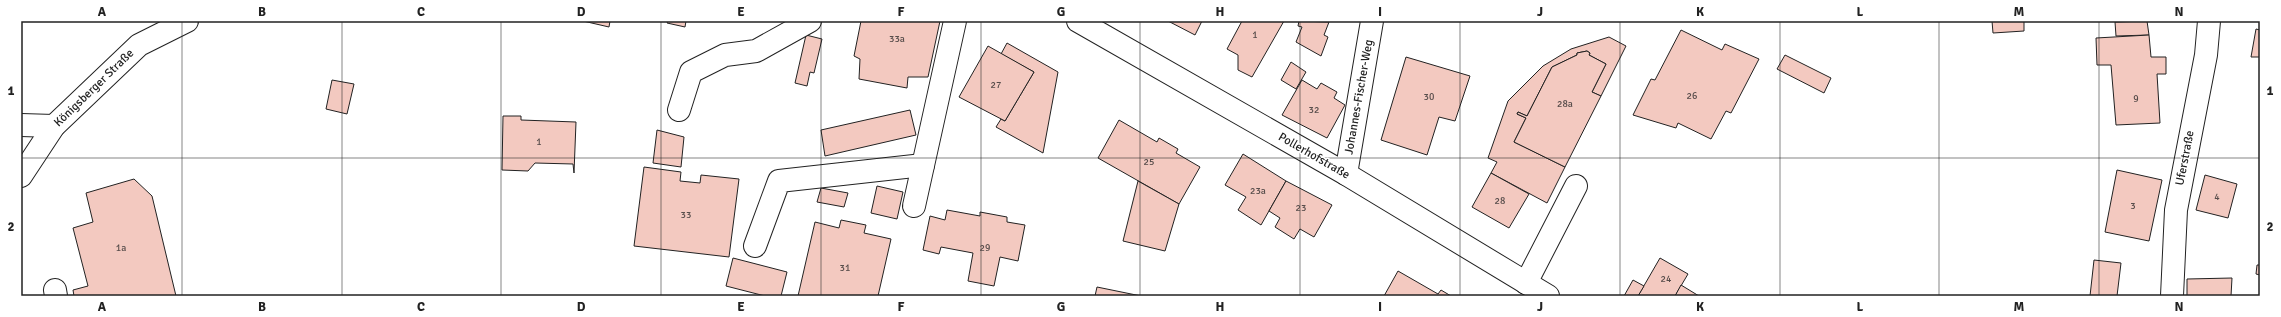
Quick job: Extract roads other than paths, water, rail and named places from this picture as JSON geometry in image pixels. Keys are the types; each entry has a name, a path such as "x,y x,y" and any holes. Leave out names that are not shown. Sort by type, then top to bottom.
{"street":[{"name":"Königsberger Straße","path":"21,176 54,126 138,44 187,21"},
{"path":"679,110 691,72 726,55 756,51 810,21"},
{"path":"914,206 955,21"},
{"name":"Pollerhofstraße","path":"1078,21 1346,174 1548,296"},
{"name":"Johannes-Fischer-Weg","path":"1346,174 1372,21"},
{"name":"Uferstraße","path":"2172,296 2176,210 2206,55 2209,21"},
{"path":"21,125 54,126"},
{"path":"755,246 778,181 923,165"},
{"path":"1526,283 1576,186"}]}
